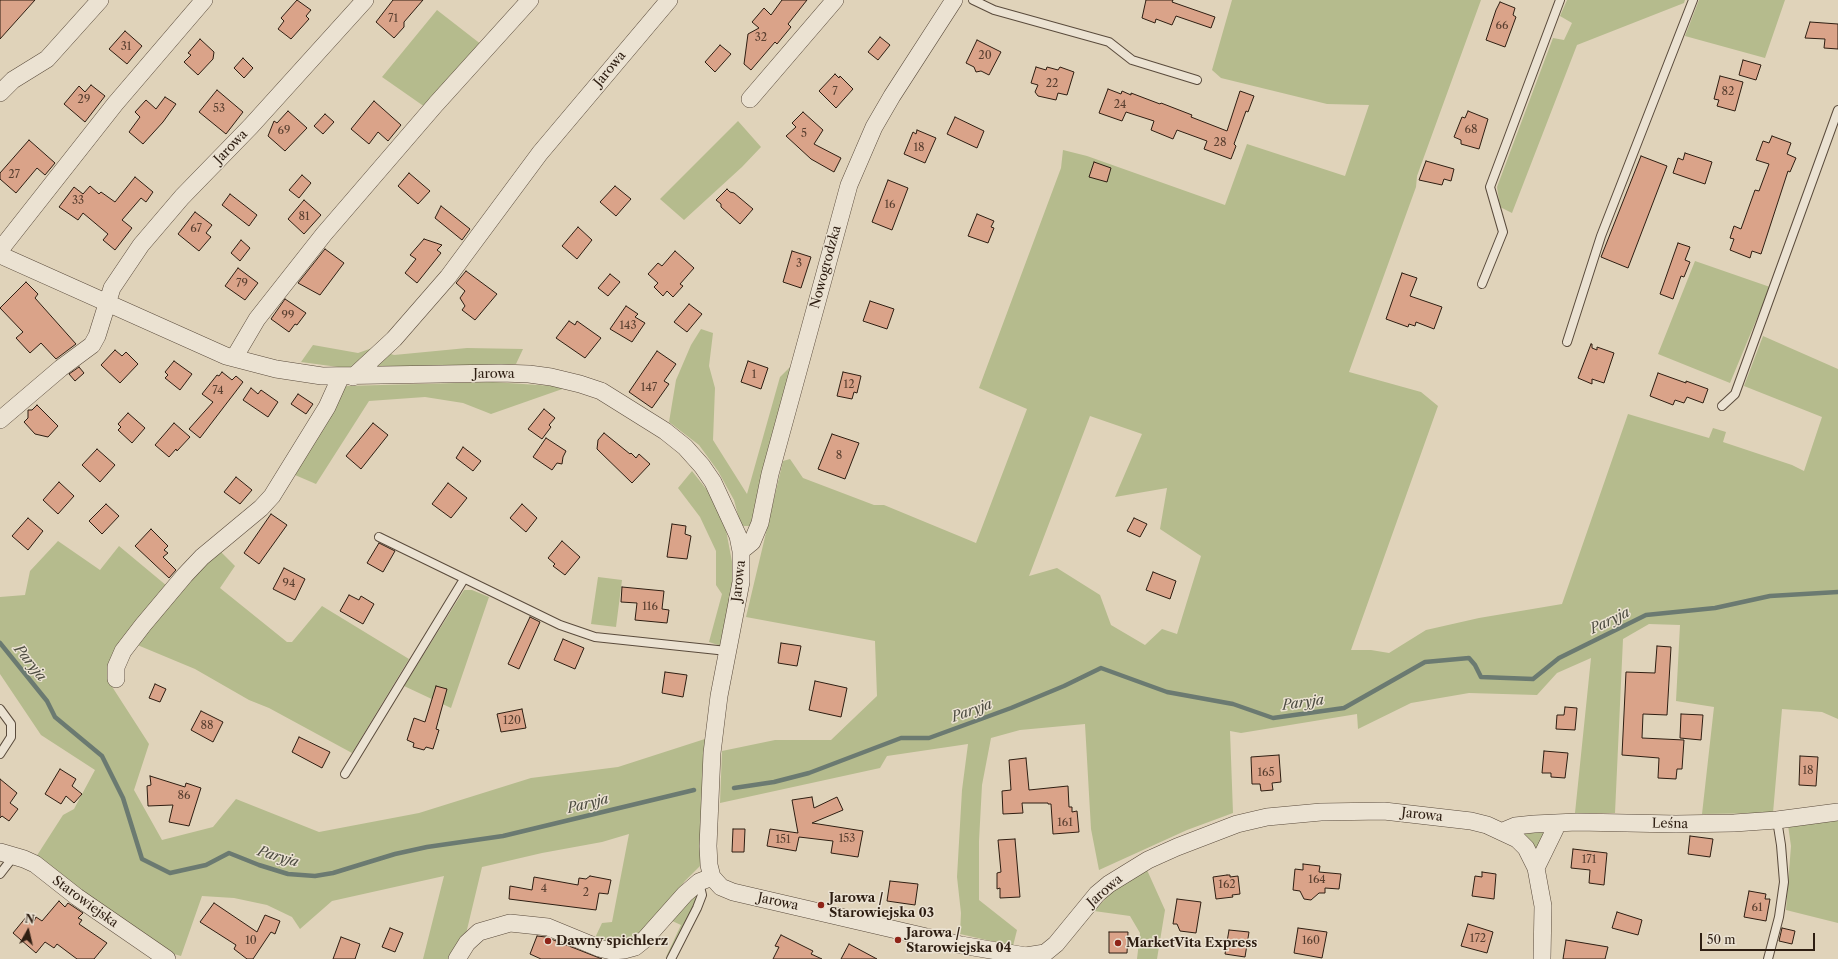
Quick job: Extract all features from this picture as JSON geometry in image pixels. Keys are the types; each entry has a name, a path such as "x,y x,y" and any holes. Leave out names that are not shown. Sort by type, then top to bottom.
{"street":[{"path":"0,93 12,80 47,58 100,0"},
{"path":"0,250 116,104 204,0"},
{"name":"Jarowa","path":"0,420 61,368 92,345 97,336 112,288 141,245 164,217 251,126 365,0"},
{"path":"234,358 257,319 324,234 436,104 530,0"},
{"name":"Jarowa","path":"347,376 394,339 448,277 536,158 669,0"},
{"path":"750,99 835,0"},
{"name":"Nowogrodzka","path":"741,551 752,542 760,523 770,474 849,185 874,128 892,96 954,0"},
{"name":"Jarowa","path":"0,255 194,342 234,358 276,369 322,376 529,374 580,384 601,391 665,431 694,455 713,482 735,529 741,551 741,582 719,696 712,753 708,846 709,865 705,880 733,892 961,944 1026,956 1047,956 1097,894 1123,874 1177,847 1238,824 1294,814 1384,811 1471,821 1503,831 1517,839 1526,848 1536,868 1543,906 1542,959"},
{"path":"116,679 116,667 123,651 156,608 202,557 261,508 272,496 347,376"},
{"name":"Leśna","path":"1503,831 1515,826 1558,823 1632,822 1676,824 1777,820 1838,812"},
{"path":"1536,868 1558,823"},
{"name":"Starowiejska","path":"7,854 35,864 77,898 167,959"},
{"path":"457,959 467,943 479,932 510,923 548,928 599,948 612,951 624,950 635,946 645,939 685,894 705,880"}],"lane":[{"path":"972,0 994,10 1109,42 1132,60 1197,80"},
{"path":"1482,284 1503,232 1490,187 1560,0"},
{"path":"1567,342 1601,236 1693,0"},
{"path":"1722,406 1735,394 1838,110"},
{"path":"379,537 560,625 595,636 727,651"},
{"path":"344,774 464,579"},
{"path":"0,709 11,724 11,737 0,754"},
{"path":"1768,959 1779,917 1784,882 1777,820"},
{"path":"0,874 7,854"},
{"path":"671,959 697,908 702,895 705,880"}],"green space":[{"path":"1232,0 1481,0 1417,176 1416,187 1349,372 1421,392 1438,406 1351,650 1371,650 1389,653 1426,630 1479,618 1562,604 1628,414 1709,438 1713,428 1726,432 1723,442 1792,465 1804,471 1822,417 1744,386 1763,336 1838,369 1838,719 1822,712 1782,709 1773,813 1702,814 1714,707 1676,701 1680,625 1649,624 1623,639 1615,813 1575,813 1591,658 1557,673 1537,695 1469,693 1411,703 1358,729 1357,714 1241,733 1230,731 1233,813 1187,830 1099,870 1091,829 1085,724 1020,730 991,738 982,785 979,841 979,900 1017,930 1013,946 960,934 961,913 957,877 962,790 968,744 887,756 880,768 720,803 722,751 775,740 831,740 877,696 875,641 746,617 783,461 790,459 803,478 874,505 884,505 976,543 1027,409 979,388 1061,168 1063,150 1087,156 1225,205 1247,144 1345,176 1369,105 1327,104 1221,78 1212,70","holes":["1090,416 1142,434 1115,497 1167,488 1160,529 1201,556 1177,634 1162,629 1145,645 1111,625 1100,595 1057,568 1029,576"]},
{"path":"1567,0 1685,0 1684,3 1577,45 1512,213 1500,207 1497,187 1553,38 1564,40 1572,23 1560,16"},
{"path":"1699,0 1785,0 1765,58 1685,36"},
{"path":"437,10 482,45 425,107 382,77"},
{"path":"738,121 761,147 742,167 684,220 660,199"},
{"path":"1695,261 1770,287 1730,383 1658,354"},
{"path":"701,329 713,333 709,366 715,388 713,440 747,494 780,377 793,364 752,526 741,526 734,500 718,471 699,445 669,422 676,380 691,345"},
{"path":"313,345 358,353 378,346 356,367 338,367 301,362"},
{"path":"467,348 523,349 516,364 372,369 388,353 394,355"},
{"path":"493,382 568,387 491,414 463,403 425,397 369,401 316,484 295,475 336,408 345,386"},
{"path":"692,471 707,490 725,525 733,567 733,595 721,646 709,642 722,594 716,585 716,551 700,517 678,488"},
{"path":"58,541 100,570 119,546 167,586 111,685 149,744 134,790 162,840 213,827 236,799 319,832 419,813 531,778 618,767 708,738 702,864 685,881 639,937 620,945 594,940 602,923 612,922 629,834 602,842 542,853 482,867 465,938 451,959 423,959 444,876 332,901 300,929 292,917 267,905 234,898 202,896 181,956 167,952 36,857 63,815 74,809 95,770 41,735 0,674 0,597 25,595 30,571"},
{"path":"219,550 235,566 220,588 287,642 292,642 322,606 409,659 352,753 269,708 249,700 195,669 135,644 186,581"},
{"path":"598,577 622,580 616,627 591,624"},
{"path":"464,590 472,590 489,597 451,708 404,686"},
{"path":"1838,820 1838,923 1786,910 1791,846 1788,825"},
{"path":"1517,828 1549,830 1538,854"},
{"path":"1147,870 1165,910 1157,959 1137,959 1140,933 1130,916 1094,911 1112,892"},
{"path":"697,892 697,898 687,923 665,959 681,925 670,920"}],"building":[{"path":"0,0 35,0 0,39"},
{"path":"297,0 311,10 306,16 309,19 291,39 278,29 284,21 281,18"},
{"path":"393,0 423,0 404,22 404,27 394,38 376,22"},
{"path":"782,0 807,0 788,24 791,27 777,44 775,42 751,70 744,64 748,34 759,28 752,22 764,8 771,15"},
{"path":"1146,0 1173,0 1172,2 1215,17 1211,28 1176,16 1172,25 1156,19 1155,23 1142,18"},
{"path":"1500,2 1515,8 1513,15 1516,17 1505,47 1486,40"},
{"path":"1810,22 1838,24 1838,49 1824,48 1825,39 1805,38"},
{"path":"125,31 142,46 127,64 109,49"},
{"path":"880,37 890,45 878,60 868,52"},
{"path":"200,39 214,52 213,59 198,75 184,62 191,55 188,53"},
{"path":"977,40 1001,52 989,75 981,71 976,72 974,67 966,63"},
{"path":"720,45 731,54 715,72 705,62"},
{"path":"243,58 253,68 244,78 234,68"},
{"path":"1743,60 1761,65 1756,80 1739,75"},
{"path":"1036,67 1046,70 1047,67 1058,70 1060,67 1074,72 1067,95 1058,93 1056,100 1038,96 1035,92 1038,85 1031,83"},
{"path":"835,74 839,78 840,76 853,89 836,108 819,91"},
{"path":"1720,76 1743,82 1735,111 1717,106 1719,100 1714,99"},
{"path":"91,85 105,96 85,122 64,104 79,86 85,92"},
{"path":"1108,89 1121,94 1122,91 1131,95 1131,93 1160,104 1161,103 1227,131 1240,91 1254,96 1248,112 1246,111 1234,144 1236,146 1231,159 1204,149 1207,141 1177,130 1173,139 1151,130 1154,121 1126,112 1122,121 1099,113"},
{"path":"217,90 243,112 226,134 199,112"},
{"path":"165,97 176,104 163,122 143,144 129,132 140,117 135,112 146,100 156,109"},
{"path":"374,101 401,125 388,141 378,132 369,144 351,129"},
{"path":"288,111 307,128 285,151 268,136 274,121 277,123"},
{"path":"1468,111 1488,119 1479,149 1461,144 1461,140 1454,137 1462,117 1465,118"},
{"path":"803,112 823,130 814,144 841,158 834,172 811,159 786,136 796,127 792,123"},
{"path":"325,114 334,122 323,134 314,126"},
{"path":"955,117 984,131 977,148 947,134"},
{"path":"917,130 936,138 925,163 904,154 913,132 916,134"},
{"path":"1772,136 1791,143 1787,154 1796,158 1790,172 1788,171 1761,254 1752,251 1750,258 1730,250 1734,239 1730,238 1734,226 1741,229 1755,190 1759,191 1769,164 1756,160 1763,141 1769,143"},
{"path":"29,140 55,163 45,175 37,168 16,193 0,179 0,173"},
{"path":"1685,153 1712,162 1705,184 1673,173 1678,158 1683,160"},
{"path":"1641,156 1667,166 1628,268 1601,257"},
{"path":"1426,161 1454,169 1451,181 1444,179 1442,185 1419,180"},
{"path":"1094,162 1111,168 1107,182 1089,177"},
{"path":"409,173 430,191 418,204 398,186"},
{"path":"302,175 311,183 299,198 289,190"},
{"path":"135,177 153,192 146,202 141,198 122,220 132,228 115,250 103,240 108,234 83,213 78,220 59,207 74,187 83,194 90,186 99,194 101,192 115,202"},
{"path":"888,180 908,188 892,230 872,222"},
{"path":"615,186 631,199 616,216 600,202"},
{"path":"727,189 753,209 740,224 721,207 721,204 716,200"},
{"path":"230,194 257,215 249,226 222,205"},
{"path":"304,200 321,215 304,234 288,219"},
{"path":"441,206 470,229 462,240 435,218"},
{"path":"195,212 212,225 206,233 211,237 199,251 178,234"},
{"path":"977,214 994,221 991,227 994,228 988,243 968,236"},
{"path":"578,227 592,240 577,259 562,246"},
{"path":"424,239 442,245 437,250 441,253 417,283 405,273 416,259 410,255"},
{"path":"241,240 250,248 240,261 231,253"},
{"path":"1678,243 1690,247 1685,260 1690,262 1684,277 1681,276 1673,299 1660,294"},
{"path":"325,249 344,263 320,295 298,283"},
{"path":"675,251 694,268 680,284 683,286 673,297 667,291 663,296 654,287 658,283 648,274 658,263 662,266"},
{"path":"792,251 811,257 801,288 783,282"},
{"path":"238,268 258,283 245,300 225,286"},
{"path":"466,271 497,294 475,320 462,310 465,306 460,298 465,291 456,283"},
{"path":"1402,273 1417,278 1410,296 1442,307 1434,329 1416,322 1415,326 1409,324 1408,327 1386,319"},
{"path":"610,274 620,282 608,296 598,288"},
{"path":"26,282 38,294 35,298 76,344 56,359 41,343 30,353 16,338 23,332 0,308"},
{"path":"285,299 306,313 297,325 295,324 289,332 271,319"},
{"path":"870,301 894,309 887,329 863,321"},
{"path":"689,304 702,314 687,332 674,322"},
{"path":"626,306 638,314 635,317 645,323 632,342 610,329"},
{"path":"569,321 575,325 577,321 601,338 585,358 556,338"},
{"path":"1591,344 1592,348 1597,350 1597,347 1614,353 1604,383 1592,379 1592,384 1578,378"},
{"path":"115,350 122,356 126,352 138,364 120,383 101,365"},
{"path":"657,351 676,364 664,381 669,384 652,408 629,392"},
{"path":"174,361 192,374 180,390 165,378 168,375 165,372"},
{"path":"748,361 768,368 761,389 741,382"},
{"path":"79,367 84,373 75,381 69,374"},
{"path":"222,372 232,380 236,376 243,382 200,438 189,429 213,402 202,394 217,375 219,376"},
{"path":"843,372 861,376 857,393 854,392 852,399 837,396"},
{"path":"1658,373 1708,389 1703,403 1687,397 1684,403 1675,400 1673,405 1650,396"},
{"path":"251,388 258,394 261,390 278,402 268,417 243,400"},
{"path":"298,394 313,404 306,414 291,404"},
{"path":"37,405 58,426 48,437 35,434 24,422 28,418 28,410 32,410"},
{"path":"544,409 555,418 549,425 551,427 542,439 528,429"},
{"path":"128,413 145,428 132,443 118,430 121,427 118,424"},
{"path":"174,423 190,437 169,457 155,445"},
{"path":"373,423 388,435 361,469 346,456"},
{"path":"604,433 630,454 631,453 636,458 639,454 650,464 632,483 597,449 598,440"},
{"path":"832,434 859,443 845,479 818,469"},
{"path":"546,438 566,451 562,464 557,463 552,470 533,457"},
{"path":"463,447 481,461 473,471 456,458"},
{"path":"97,449 115,465 100,482 82,465"},
{"path":"236,477 252,490 240,504 224,492"},
{"path":"59,482 74,496 58,514 43,500"},
{"path":"448,483 467,498 451,518 432,504"},
{"path":"106,504 119,516 102,534 89,521"},
{"path":"522,504 537,518 526,532 510,518"},
{"path":"271,514 287,525 259,564 244,553"},
{"path":"28,518 43,531 28,550 12,536"},
{"path":"1134,518 1147,524 1140,537 1127,531"},
{"path":"672,524 686,526 685,534 691,536 687,559 667,557"},
{"path":"151,529 168,546 164,550 168,553 163,557 176,570 169,578 135,546"},
{"path":"562,541 580,557 565,575 553,566 555,564 548,558"},
{"path":"379,543 395,551 383,572 367,563"},
{"path":"284,568 305,579 295,600 273,589"},
{"path":"1153,572 1176,581 1170,599 1146,590"},
{"path":"622,587 664,591 662,609 669,610 667,623 635,620 637,603 621,602"},
{"path":"349,595 359,600 361,596 374,604 363,624 340,611"},
{"path":"530,617 540,622 519,669 508,664"},
{"path":"563,639 584,648 575,669 554,660"},
{"path":"781,643 801,646 797,666 778,663"},
{"path":"1657,646 1671,647 1667,715 1643,714 1642,738 1684,740 1682,769 1677,769 1676,779 1658,778 1659,758 1622,755 1626,672 1655,673"},
{"path":"665,672 687,675 683,697 662,693"},
{"path":"815,681 847,688 841,717 809,710"},
{"path":"155,684 166,689 160,702 149,698"},
{"path":"436,686 447,689 436,729 439,730 433,749 426,747 424,750 413,747 414,743 407,740 414,718 425,722"},
{"path":"1565,707 1577,708 1575,730 1556,729 1557,715 1564,715"},
{"path":"522,709 526,728 501,732 497,714"},
{"path":"201,711 223,722 213,742 191,730"},
{"path":"1681,714 1703,715 1701,740 1680,738"},
{"path":"299,737 330,752 322,768 292,752"},
{"path":"1544,751 1568,753 1565,778 1551,777 1551,773 1542,773"},
{"path":"1279,755 1281,782 1272,783 1273,790 1261,791 1260,784 1252,784 1251,757"},
{"path":"1800,756 1818,757 1816,786 1799,785"},
{"path":"1026,758 1029,790 1068,786 1069,807 1072,807 1072,812 1077,811 1079,832 1053,834 1051,804 1048,803 1022,803 1023,813 1003,814 1002,791 1011,790 1009,760"},
{"path":"60,769 76,779 72,786 82,794 74,803 66,796 61,804 45,794"},
{"path":"150,776 185,787 186,783 201,788 189,826 169,822 173,805 148,806 147,786 151,785"},
{"path":"0,779 17,793 10,803 18,809 9,821 2,816 0,818"},
{"path":"812,797 814,808 837,797 843,810 812,823 863,831 858,857 831,853 833,841 799,837 796,851 767,846 770,829 798,833 792,800"},
{"path":"733,829 745,829 744,852 732,852"},
{"path":"1690,836 1713,839 1710,857 1688,854"},
{"path":"1015,839 1020,897 1000,898 1000,888 997,889 997,873 1001,872 998,840"},
{"path":"1573,849 1607,853 1604,885 1589,883 1590,870 1571,868"},
{"path":"1303,864 1320,866 1319,872 1341,874 1339,889 1325,888 1325,893 1319,893 1311,900 1304,899 1300,891 1293,890 1295,869 1303,870"},
{"path":"1482,872 1496,874 1494,899 1472,896 1475,876 1482,877"},
{"path":"1230,875 1230,877 1238,876 1240,894 1232,895 1233,897 1216,899 1213,877"},
{"path":"590,876 611,880 608,894 599,893 596,910 509,899 510,886 532,890 534,877 578,885 579,878 586,879"},
{"path":"890,881 918,884 915,905 887,901"},
{"path":"1749,891 1766,894 1765,899 1770,899 1766,921 1744,917"},
{"path":"1177,899 1201,902 1196,933 1180,931 1177,924 1173,924"},
{"path":"59,901 65,907 68,903 83,913 78,918 82,920 79,924 107,943 94,959 77,959 57,944 54,948 45,942 36,953 13,933 27,916 34,921 36,917 42,921"},
{"path":"214,903 257,932 265,915 280,921 275,934 271,932 253,959 247,959 234,949 236,945 200,922"},
{"path":"1617,912 1642,920 1638,935 1612,928"},
{"path":"1468,924 1493,932 1487,953 1461,946"},
{"path":"390,928 403,933 395,952 382,947"},
{"path":"1298,928 1327,932 1322,958 1294,953"},
{"path":"1782,928 1795,931 1792,944 1779,941"},
{"path":"1229,930 1249,932 1245,957 1225,954"},
{"name":"MarketVita Express","path":"1109,932 1128,932 1127,953 1109,953"},
{"path":"781,935 813,951 811,954 822,959 773,959 779,947 775,946"},
{"name":"Dawny spichlerz","path":"537,936 546,937 602,959 541,959 530,954"},
{"path":"341,937 360,944 355,959 333,959"},
{"path":"1566,940 1608,947 1605,959 1563,959"},
{"path":"849,944 877,959 841,959"}],"waterway":[{"name":"Paryja","path":"734,788 774,782 809,773 901,738 929,738 1011,708 1064,686 1101,668 1167,692 1233,704 1273,718 1344,708 1425,662 1469,658 1475,665 1481,677 1533,679 1559,658 1646,615 1715,608 1770,596 1838,592"},
{"name":"Paryja","path":"0,643 47,701 55,717 102,756 123,798 142,859 170,873 206,865 229,853 259,865 288,874 315,876 333,873 395,854 427,847 503,836 694,790"}],"place":[{"name":"Jarowa / Starowiejska 03","path":"821,905"},
{"name":"Jarowa / Starowiejska 04","path":"898,940"},
{"name":"Dawny spichlerz","path":"548,941"},
{"name":"MarketVita Express","path":"1118,943"}]}
